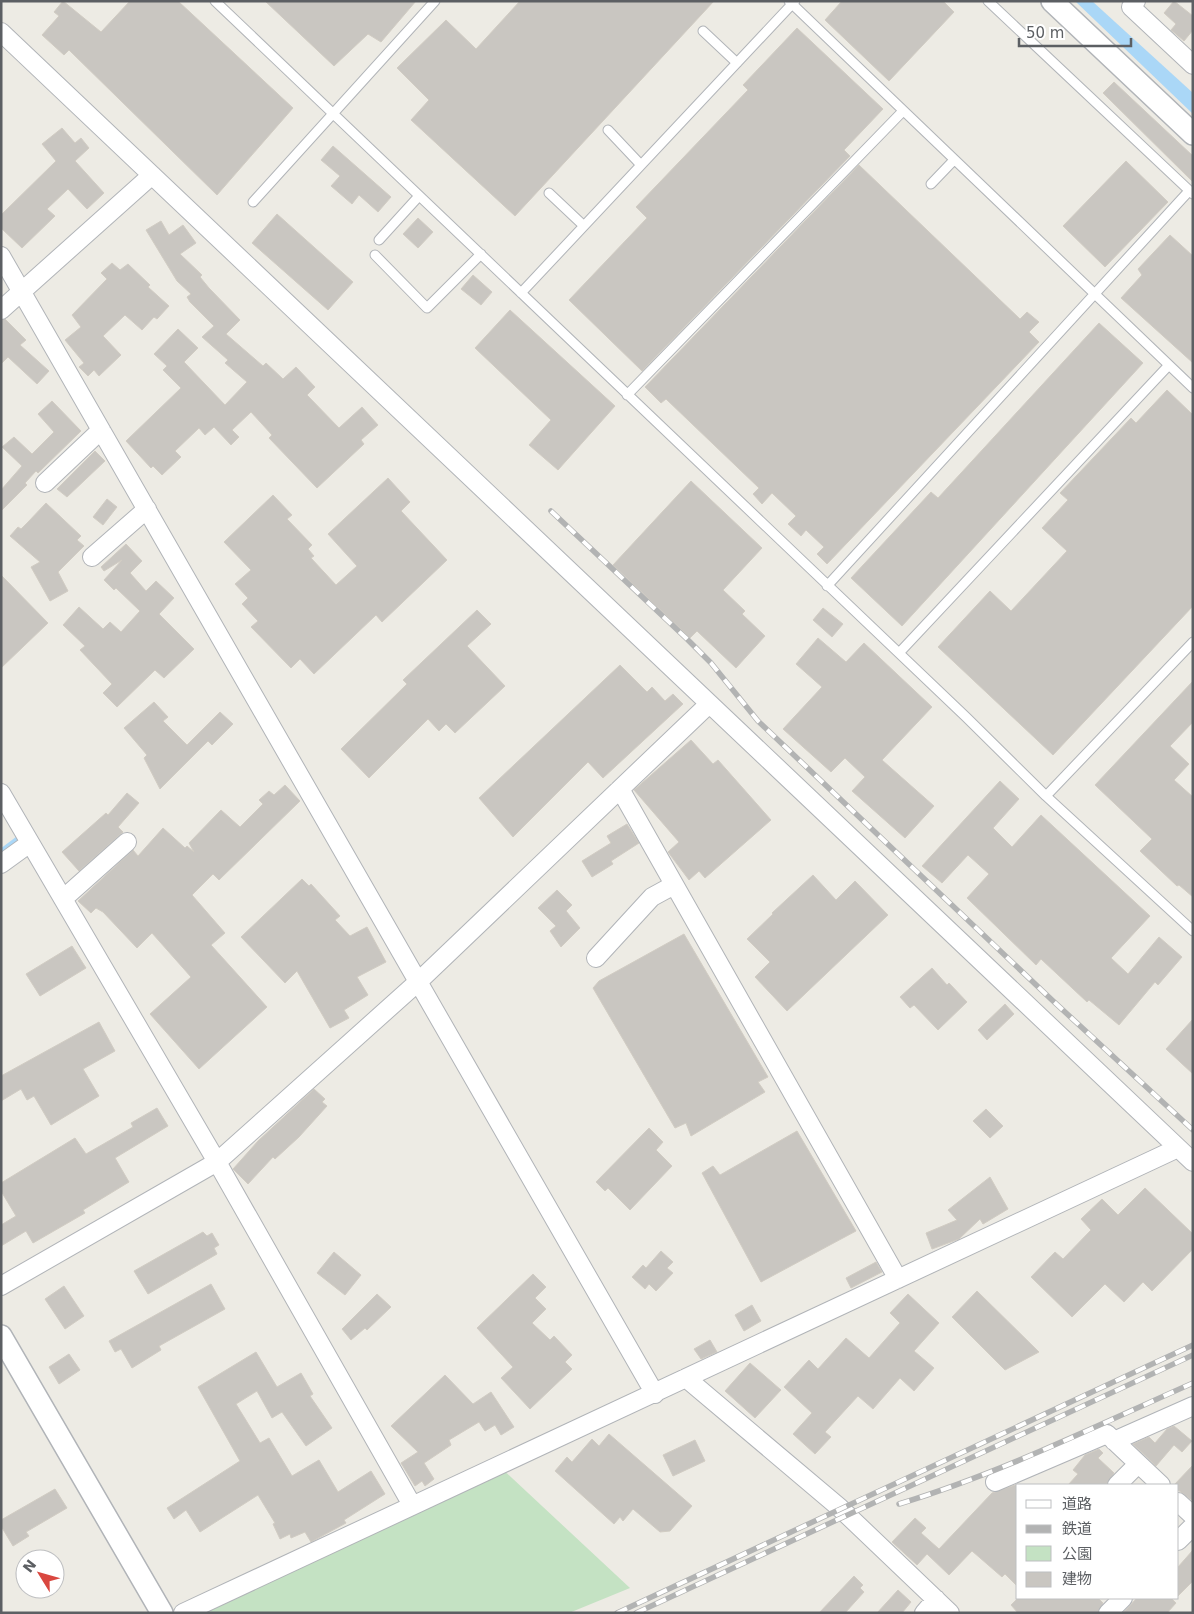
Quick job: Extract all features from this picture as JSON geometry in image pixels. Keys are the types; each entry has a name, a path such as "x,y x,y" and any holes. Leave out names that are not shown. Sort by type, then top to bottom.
{"street":[{"path":"1052,1 1193,134"},
{"path":"1136,1 1131,7 1193,65"},
{"path":"1,32 1193,1162"},
{"path":"1,310 152,175"},
{"path":"1,256 655,1394"},
{"path":"45,482 101,430"},
{"path":"92,557 147,509"},
{"path":"1,1286 217,1162 419,981 709,704"},
{"path":"620,789 898,1280"},
{"path":"1,793 217,1162 412,1505"},
{"path":"63,899 127,842"},
{"path":"1,864 30,843"},
{"path":"596,958 652,897 674,885"},
{"path":"183,1613 1178,1148"},
{"path":"1,1336 162,1613"},
{"path":"686,1378 840,1508 950,1613"},
{"path":"1114,1441 1193,1406"},
{"path":"995,1482 1107,1434 1160,1484"},
{"path":"1118,1484 1138,1464"},
{"path":"1179,1503 1193,1516"},
{"path":"1179,1540 1193,1526"},
{"path":"1108,1613 1122,1599"},
{"path":"924,1613 936,1600"}],"lane":[{"path":"215,1 899,653 1046,796 1193,931"},
{"path":"253,202 435,1"},
{"path":"827,586 1094,295 1191,193 988,1"},
{"path":"521,293 792,2 1094,295 1193,388"},
{"path":"703,31 737,63"},
{"path":"627,395 903,111"},
{"path":"608,130 641,165"},
{"path":"930,184 954,160"},
{"path":"549,193 584,226"},
{"path":"379,240 419,196"},
{"path":"375,255 427,308 481,254"},
{"path":"899,653 1169,365"},
{"path":"1046,796 1193,642"}],"green space":[{"path":"498,1465 630,1588 569,1613 183,1613"}],"water":[{"path":"1075,1 1092,1 1193,93 1193,114"}],"building":[{"path":"63,1 101,32 130,1 178,1 293,108 217,195 69,50 64,55 42,35 59,16 54,12"},
{"path":"265,1 416,1 381,42 368,34 334,66"},
{"path":"520,1 714,1 515,216 411,120 429,100 397,68 446,20 476,49"},
{"path":"842,1 943,1 954,12 889,81 825,20"},
{"path":"1174,1 1193,16 1193,30 1184,41 1171,30 1176,24 1164,13"},
{"path":"797,28 883,109 844,150 850,156 642,371 569,300 647,218 636,207 748,90 743,85"},
{"path":"1114,82 1193,156 1193,182 1103,93"},
{"path":"62,128 75,143 81,138 89,148 75,161 104,193 87,209 68,189 47,209 55,216 22,248 1,228 1,215 56,161 42,144"},
{"path":"333,146 391,197 378,212 359,195 352,204 331,186 340,176 321,160"},
{"path":"1126,161 1168,202 1105,267 1063,226"},
{"path":"859,165 1020,319 1027,312 1039,322 1029,332 1039,342 827,564 817,554 824,547 806,530 801,536 788,524 796,516 772,493 762,504 753,494 759,488 666,399 661,403 645,387"},
{"path":"277,214 353,282 328,310 252,243"},
{"path":"418,218 433,232 418,248 403,234"},
{"path":"161,221 169,235 183,225 196,243 180,254 202,275 200,277 209,288 240,320 226,334 263,366 266,363 283,379 296,367 315,387 307,395 339,428 362,407 378,425 361,440 364,444 317,488 269,438 272,435 251,412 232,430 239,437 231,445 214,427 205,435 199,428 175,451 181,457 162,475 153,466 151,468 126,441 181,388 163,370 167,366 154,354 178,329 198,348 184,362 225,405 247,382 225,363 228,360 202,337 214,326 190,302 187,297 191,294 177,281 146,230"},
{"path":"1170,235 1193,256 1193,363 1121,298 1142,275 1138,269"},
{"path":"112,263 120,270 128,264 150,285 148,287 169,306 157,319 154,317 142,330 125,315 103,336 121,355 99,376 94,370 88,376 79,367 84,363 65,340 81,327 72,315 107,279 101,273"},
{"path":"473,275 492,292 481,305 461,289"},
{"path":"510,310 615,406 558,470 529,445 551,420 475,348"},
{"path":"5,319 26,340 20,345 49,371 37,384 8,357 1,364 1,320"},
{"path":"1099,323 1143,363 902,626 851,578 931,492 938,498"},
{"path":"1167,390 1193,415 1193,606 1053,755 938,647 990,591 1011,611 1067,551 1042,528 1068,500 1060,493 1131,418 1136,423"},
{"path":"52,401 81,431 38,473 36,471 25,483 27,485 1,511 1,490 22,466 2,447 14,437 32,454 54,432 38,414"},
{"path":"95,451 105,461 67,497 57,489"},
{"path":"388,478 410,502 401,511 447,560 382,622 376,615 314,674 300,659 291,668 251,627 258,621 242,604 248,598 235,584 251,570 224,542 273,495 292,515 287,519 312,545 308,549 314,556 311,558 336,585 357,566 328,534"},
{"path":"691,481 762,548 723,590 745,611 742,614 765,636 736,668 697,631 690,638 613,565"},
{"path":"107,499 117,507 103,525 93,517"},
{"path":"46,503 81,536 77,540 84,546 58,572 68,591 50,601 31,567 40,562 10,536 18,527 21,529"},
{"path":"126,544 142,561 130,573 146,591 156,581 174,598 159,614 194,649 164,678 155,670 117,707 103,693 112,684 80,650 85,646 63,625 79,607 103,629 110,622 121,632 140,611 116,588 114,590 104,580 122,560 104,571 101,567"},
{"path":"1,575 48,623 1,668"},
{"path":"823,608 843,624 832,637 813,620"},
{"path":"477,610 491,624 467,646 505,686 455,733 446,724 439,731 428,719 369,778 341,749 407,684 403,680"},
{"path":"818,638 846,662 864,643 932,707 882,760 934,806 905,838 852,791 865,777 845,758 831,772 783,729 822,687 796,664"},
{"path":"620,665 647,692 652,687 665,701 673,694 683,704 603,778 588,762 513,837 479,798"},
{"path":"1193,681 1193,722 1170,746 1189,764 1174,780 1193,797 1193,897 1179,885 1177,886 1140,851 1152,839 1095,785"},
{"path":"154,702 168,717 163,721 187,745 220,712 233,724 212,745 208,741 160,789 144,758 147,755 124,728"},
{"path":"691,740 713,764 718,760 771,820 705,878 699,871 689,880 668,852 679,842 634,790"},
{"path":"1000,781 1019,799 993,828 1012,847 1041,815 1150,916 1111,958 1128,974 1159,937 1182,957 1158,985 1155,982 1119,1025 1089,1000 1087,1002 1041,959 1036,965 967,898 989,874 968,855 942,883 922,866"},
{"path":"285,785 300,801 219,880 213,874 192,895 225,933 211,945 267,1007 199,1069 150,1014 191,977 152,933 137,948 103,912 96,908 91,913 78,901 133,850 138,856 163,828 185,848 187,846 194,852 189,843 221,810 240,827 263,804 259,800 269,791 274,795"},
{"path":"127,793 139,803 118,827 123,832 79,871 62,852 106,813 108,815"},
{"path":"627,824 639,843 611,861 613,864 592,877 582,861 611,843 607,836"},
{"path":"813,875 836,900 855,881 888,915 787,1011 755,977 770,962 747,939"},
{"path":"302,879 309,886 311,884 340,916 335,920 350,936 367,927 386,962 357,977 368,995 344,1010 349,1018 330,1028 297,971 285,983 241,937"},
{"path":"557,890 572,905 566,911 580,928 561,947 550,931 556,926 538,908"},
{"path":"684,934 768,1077 758,1082 765,1092 691,1136 686,1123 675,1128 593,988 599,981"},
{"path":"72,946 86,968 40,996 26,974"},
{"path":"932,968 947,985 949,983 967,1002 938,1030 914,1005 910,1008 900,997"},
{"path":"1005,1004 1014,1014 987,1040 978,1030"},
{"path":"1193,1019 1193,1074 1166,1049"},
{"path":"99,1022 115,1051 83,1069 99,1096 51,1125 34,1096 27,1100 21,1089 1,1101 1,1076"},
{"path":"314,1089 325,1099 322,1102 327,1106 299,1137 275,1159 273,1157 248,1184 233,1169 258,1141"},
{"path":"157,1108 168,1126 115,1158 129,1182 83,1210 85,1213 33,1243 26,1231 1,1246 1,1225 16,1216 1,1191 1,1183 75,1138 86,1154 133,1127 131,1123"},
{"path":"986,1109 1003,1126 990,1138 973,1121"},
{"path":"649,1128 663,1142 656,1150 672,1166 630,1210 608,1188 605,1191 596,1182"},
{"path":"797,1131 856,1231 761,1282 702,1173 713,1166 720,1175"},
{"path":"990,1177 1008,1209 983,1224 980,1219 959,1239 932,1249 926,1233 957,1220 948,1210"},
{"path":"1145,1188 1193,1234 1193,1249 1152,1291 1143,1282 1124,1302 1105,1284 1072,1317 1031,1277 1055,1252 1063,1259 1091,1230 1081,1219 1102,1199 1118,1215"},
{"path":"203,1232 207,1236 212,1233 219,1245 214,1248 217,1254 148,1294 134,1271"},
{"path":"661,1251 673,1262 667,1268 673,1273 656,1291 649,1284 645,1289 632,1277 643,1265 646,1268"},
{"path":"334,1252 361,1275 345,1295 317,1273"},
{"path":"876,1262 882,1272 851,1288 846,1278"},
{"path":"533,1274 546,1287 535,1298 546,1309 532,1323 550,1340 554,1336 572,1355 565,1362 572,1369 530,1409 501,1378 513,1367 477,1328"},
{"path":"211,1284 225,1309 159,1346 161,1350 132,1368 121,1349 115,1352 109,1341"},
{"path":"64,1286 84,1316 65,1329 45,1299"},
{"path":"977,1291 1039,1352 1005,1370 952,1317"},
{"path":"377,1294 391,1307 367,1330 365,1328 351,1340 342,1329"},
{"path":"908,1294 939,1323 914,1351 934,1368 914,1391 900,1378 873,1409 858,1396 825,1432 831,1437 815,1454 793,1434 812,1413 784,1387 809,1360 818,1369 846,1338 869,1358 900,1323 890,1313"},
{"path":"752,1305 761,1321 744,1331 735,1315"},
{"path":"710,1340 717,1352 701,1359 694,1349"},
{"path":"256,1352 277,1387 301,1373 313,1394 310,1396 332,1428 306,1446 282,1412 272,1418 257,1391 236,1404 260,1443 269,1438 292,1476 319,1460 338,1492 371,1471 385,1494 344,1520 346,1523 311,1542 305,1532 291,1538 290,1534 280,1539 273,1524 275,1523 258,1495 200,1532 186,1510 174,1519 167,1508 240,1461 198,1387"},
{"path":"69,1354 80,1370 59,1384 49,1367"},
{"path":"750,1363 781,1390 755,1418 725,1391"},
{"path":"445,1375 473,1404 491,1392 514,1427 501,1435 495,1425 485,1431 479,1422 449,1440 451,1445 424,1463 434,1479 425,1486 422,1481 415,1486 401,1463 418,1452 391,1426"},
{"path":"1174,1426 1192,1441 1182,1452 1174,1445 1156,1466 1133,1444 1149,1437 1155,1443 1167,1429"},
{"path":"609,1434 692,1506 670,1531 660,1532 633,1509 623,1521 620,1517 614,1524 555,1471 567,1457 572,1462 592,1439 599,1446"},
{"path":"695,1440 705,1461 673,1476 663,1455"},
{"path":"1099,1449 1103,1453 1098,1458 1114,1473 1108,1484 1069,1484 1078,1474 1073,1470 1085,1455"},
{"path":"1193,1465 1193,1501 1179,1491 1179,1484 1175,1484"},
{"path":"1016,1485 1016,1585 1005,1574 1002,1577 972,1551 949,1575 927,1554 917,1565 892,1542 915,1518 926,1528 921,1533 939,1549 992,1493"},
{"path":"55,1489 67,1508 26,1532 29,1536 13,1546 1,1526 1,1520"},
{"path":"1193,1550 1193,1581 1179,1595 1179,1566"},
{"path":"854,1576 863,1585 860,1588 864,1592 845,1613 819,1613"},
{"path":"898,1590 911,1602 902,1613 877,1613"},
{"path":"1017,1599 1099,1599 1103,1603 1098,1613 1018,1613 1011,1605"},
{"path":"1136,1599 1172,1599 1176,1603 1167,1613 1123,1613"}],"waterway":[{"path":"1,851 21,836"}],"railway":[{"path":"551,511 711,663 758,721 1052,1000 1193,1130"},
{"path":"617,1613 1193,1345"},
{"path":"636,1613 1193,1355"},
{"path":"899,1504 937,1492 1011,1463 1193,1383"}]}
